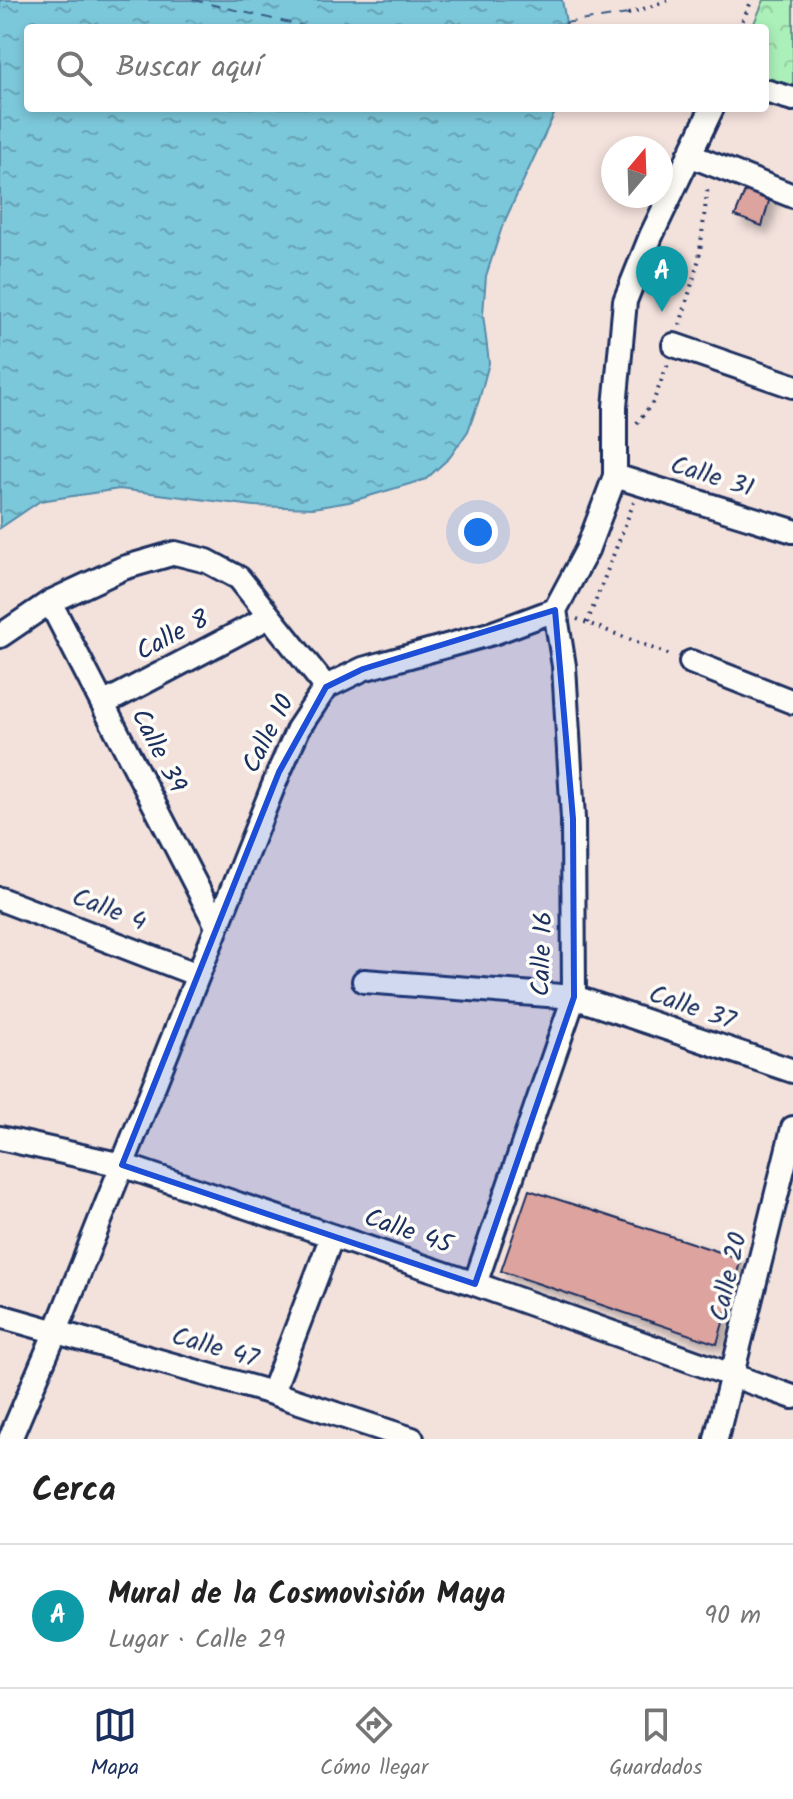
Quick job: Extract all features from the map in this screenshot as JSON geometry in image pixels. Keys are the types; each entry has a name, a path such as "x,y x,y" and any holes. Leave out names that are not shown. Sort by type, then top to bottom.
{"street":[{"path":"769,92 793,99"},
{"path":"555,610 587,550 615,465 615,407 625,301 651,236 699,159 711,112"},
{"path":"699,159 793,196"},
{"path":"674,345 793,386"},
{"name":"Calle 31","path":"615,465 641,484 793,531"},
{"path":"0,636 50,602 123,568 175,553 207,561 239,578 326,687"},
{"name":"Calle 39","path":"50,602 217,926"},
{"name":"Calle 10","path":"10,1439 298,729 326,687 363,669 493,633 555,610"},
{"name":"Calle 16","path":"475,1284 574,997 573,819 564,666 555,610"},
{"name":"Calle 8","path":"103,704 269,617"},
{"path":"691,662 793,702"},
{"name":"Calle 4","path":"0,899 198,975"},
{"name":"Calle 37","path":"364,981 574,997 793,1071"},
{"name":"Calle 20","path":"716,1439 793,1128"},
{"name":"Calle 45","path":"0,1138 122,1165 475,1284 793,1397"},
{"path":"272,1393 332,1236"},
{"name":"Calle 47","path":"0,1316 272,1393 412,1439"}],"path":[{"path":"628,14 670,0"},
{"path":"741,24 752,0"},
{"path":"615,465 653,402 674,345 699,259 699,159"},
{"path":"587,623 641,484"},
{"path":"555,610 691,662"}],"highlighted area":[{"path":"555,610 573,819 574,997 475,1284 122,1165 279,772 326,687 363,669"}],"green space":[{"path":"764,0 793,0 793,86 769,80 769,24 754,24"}],"water":[{"path":"0,0 562,0 566,24 24,24 24,112 555,112 502,227 486,276 483,314 489,363 479,400 468,431 450,457 426,479 349,502 313,508 254,506 119,489 40,501 0,528"}],"building":[{"path":"746,189 771,194 762,226 735,216"},
{"path":"529,1190 741,1259 717,1344 501,1271"}],"ferry route":[{"path":"193,0 294,24"},
{"path":"557,24 628,14"}],"place":[{"name":"Mural de la Cosmovisión Maya","path":"662,312"}]}
